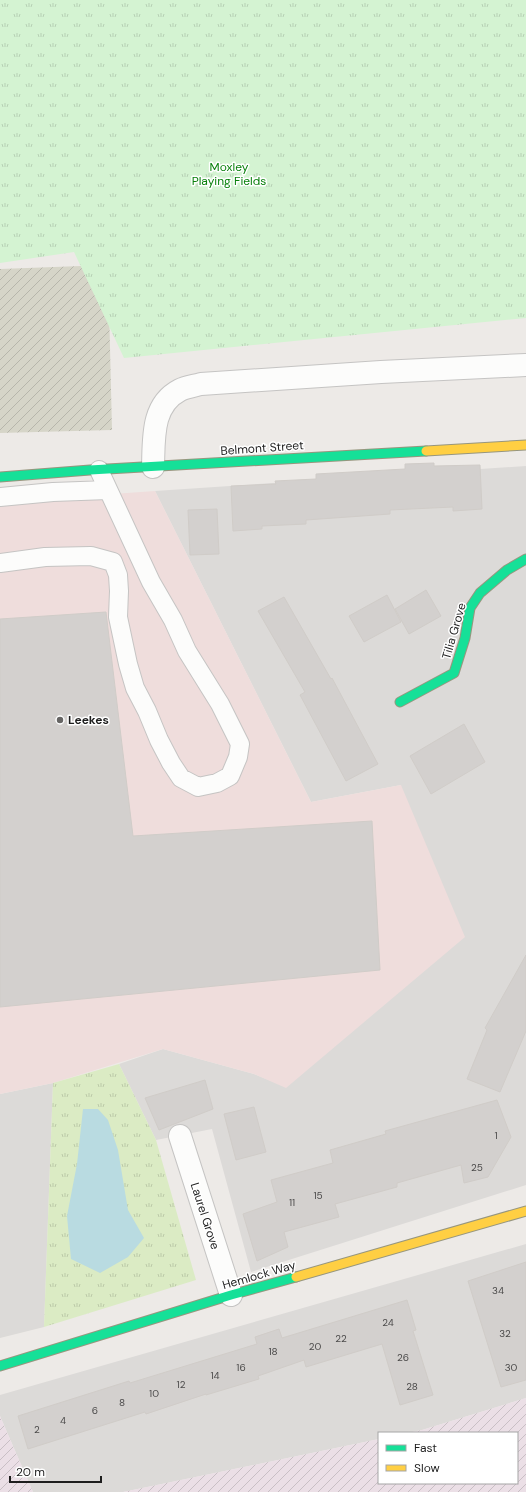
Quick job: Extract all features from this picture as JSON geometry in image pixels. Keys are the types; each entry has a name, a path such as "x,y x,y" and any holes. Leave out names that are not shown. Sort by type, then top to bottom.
{"street":[{"path":"153,467 155,423 163,403 180,390 201,384 381,372 526,365"},
{"name":"Belmont Street","path":"0,477 526,445"},
{"name":"Tilia Grove","path":"400,702 454,673 465,638 470,608 480,593 507,570 526,559"},
{"name":"Laurel Grove","path":"180,1136 231,1296"},
{"name":"Hemlock Way","path":"0,1366 231,1296 526,1211"}],"lane":[{"path":"0,563 45,557 92,556 113,562 118,575 118,618 128,664 135,688 171,763 181,778 198,787 217,783 230,776 238,757 240,744 220,704 186,651 172,620 151,582 99,470"},
{"path":"0,497 53,492 108,490"}],"shaded area":[{"path":"108,265 112,430 0,433 0,269"},
{"path":"526,466 526,1185 251,1272 212,1129 156,1140 119,1064 163,1049 254,1074 286,1087 401,785 311,802 155,491"},
{"path":"155,491 311,802 401,785 465,937 286,1088 254,1074 163,1049 53,1083 0,1094 0,502"},
{"path":"53,1083 44,1327 0,1338 0,1094"},
{"path":"526,1244 526,1398 422,1430 412,1432 378,1432 378,1439 123,1492 33,1492 0,1416 0,1395"},
{"path":"526,1398 526,1492 123,1492 378,1439 378,1484 518,1484 518,1432 412,1432"},
{"path":"0,1416 33,1492 0,1492"}],"green space":[{"name":"Moxley Playing Fields","path":"0,0 526,0 526,318 124,358 74,252 0,263"},
{"path":"119,1064 156,1140 196,1280 44,1327 53,1083"}],"water":[{"path":"83,1109 98,1109 108,1120 118,1150 128,1210 144,1238 128,1257 100,1273 71,1259 67,1216 77,1164"}],"building":[{"path":"434,463 434,466 480,465 482,509 453,511 453,507 390,510 390,514 306,520 306,524 262,526 262,529 233,531 231,486 276,484 275,481 316,479 316,474 405,469 405,464"},
{"path":"217,509 219,554 190,555 188,510"},
{"path":"426,590 441,616 409,634 395,609"},
{"path":"387,595 401,622 364,642 349,616"},
{"path":"284,597 331,679 332,678 378,764 346,781 300,695 305,692 258,611"},
{"name":"Leekes","path":"106,612 133,836 372,821 380,970 0,1007 0,619"},
{"path":"464,724 485,762 431,794 410,756"},
{"path":"526,955 526,1031 500,1092 467,1079 487,1030 485,1028"},
{"path":"205,1080 213,1109 159,1130 145,1098"},
{"path":"497,1100 511,1137 488,1177 464,1183 461,1165 397,1183 397,1187 335,1204 339,1217 284,1232 288,1247 257,1261 243,1214 277,1202 271,1180 333,1163 330,1150 386,1134 385,1131"},
{"path":"254,1107 266,1152 236,1160 224,1114"},
{"path":"526,1262 526,1380 501,1387 468,1281"},
{"path":"407,1300 416,1330 413,1331 433,1395 400,1405 382,1344 306,1367 304,1360 258,1376 259,1379 206,1394 146,1414 145,1412 28,1449 18,1416 129,1381 130,1383 257,1344 255,1337 279,1329 282,1338"}],"traffic: fast":[{"path":"0,477 90,470 426,451"},
{"path":"400,702 454,673 465,638 470,608 480,593 507,570 526,559"},
{"path":"0,1366 231,1295 296,1277"}],"traffic: slow":[{"path":"426,451 526,445"},
{"path":"296,1277 526,1211"}],"place":[{"name":"Leekes","path":"60,720"}]}
